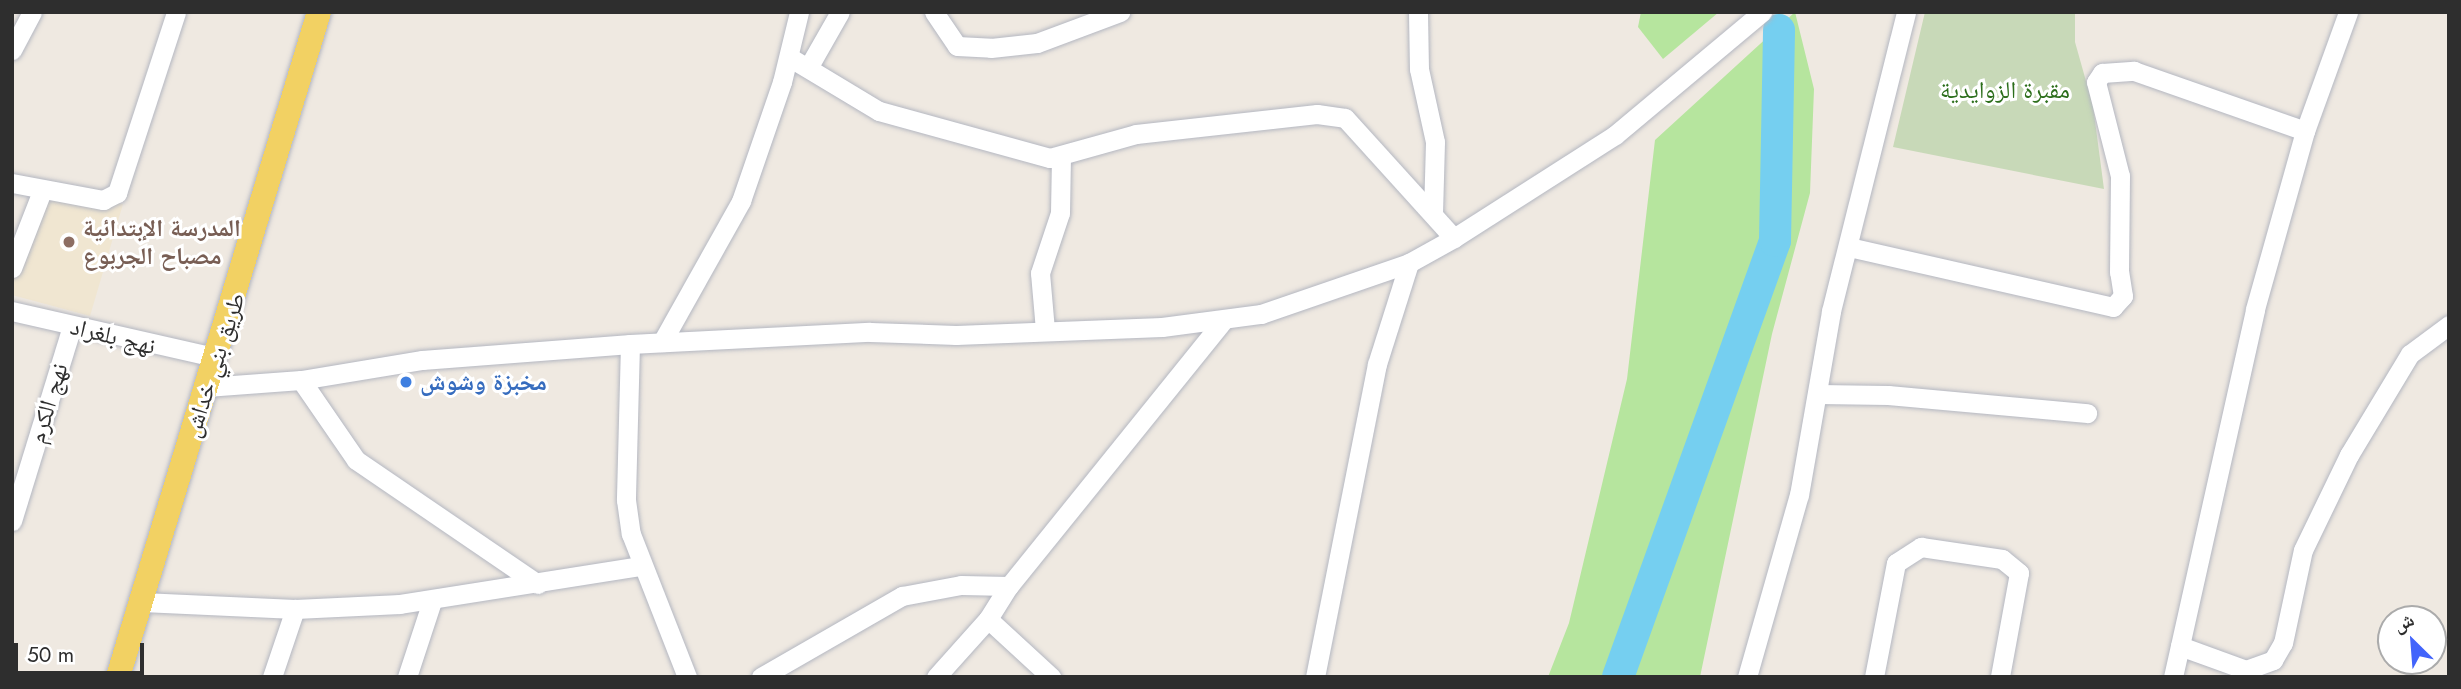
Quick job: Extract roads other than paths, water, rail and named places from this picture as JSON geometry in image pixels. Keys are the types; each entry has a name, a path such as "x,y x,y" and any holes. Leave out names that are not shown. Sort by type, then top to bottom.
{"main road":[{"name":"طريق بني خداش","path":"118,677 319,12"}],"street":[{"path":"12,50 32,12"},
{"path":"12,183 42,191 103,200 117,193 176,12"},
{"path":"662,342 741,201 789,57 799,12"},
{"path":"808,68 840,12"},
{"path":"934,12 957,46 991,48 1037,43 1120,12"},
{"path":"1418,12 1419,69 1435,142 1433,214"},
{"path":"206,387 301,380 422,360 630,344 1223,321 1308,300 1409,263 1454,238 1615,135 1762,12"},
{"path":"1747,677 1779,574 1818,394 1831,311 1906,12"},
{"path":"2173,677 2255,309 2305,131 2348,12"},
{"path":"789,57 889,114 1061,158 1136,134 1332,115 1359,128 1454,238"},
{"path":"1849,247 2113,307 2123,296 2119,272 2120,176 2096,82 2102,73 2134,71 2305,131"},
{"path":"1045,330 1040,273 1060,213 1061,158"},
{"path":"12,268 42,191"},
{"path":"1315,677 1377,364 1409,263"},
{"name":"نهج بلغراد","path":"12,311 215,357"},
{"path":"936,677 988,619 1009,586 1223,321"},
{"path":"2180,646 2246,670 2273,660 2283,643 2303,550 2349,455 2410,354 2449,325"},
{"name":"نهج الكرم","path":"12,521 72,326"},
{"path":"630,344 626,500 641,566 687,677"},
{"path":"301,380 356,460 538,584"},
{"path":"1818,394 1888,395 2087,413"},
{"path":"1874,677 1896,563 1921,548 2002,559 2019,573 2000,677"},
{"path":"142,602 295,609 432,601 641,566"},
{"path":"761,677 902,596 961,585 1009,586"},
{"path":"407,677 432,601"},
{"path":"272,677 295,609"},
{"path":"988,619 1051,677"}],"waterway":[{"path":"1618,677 1775,241 1779,30"}],"place":[{"name":"المدرسة الإبتدائية مصباح الجربوع","path":"69,242"},
{"name":"مخبزة وشوش","path":"406,382"}],"park label":[{"name":"مقبرة الزوايدية","path":"2005,90"}]}
